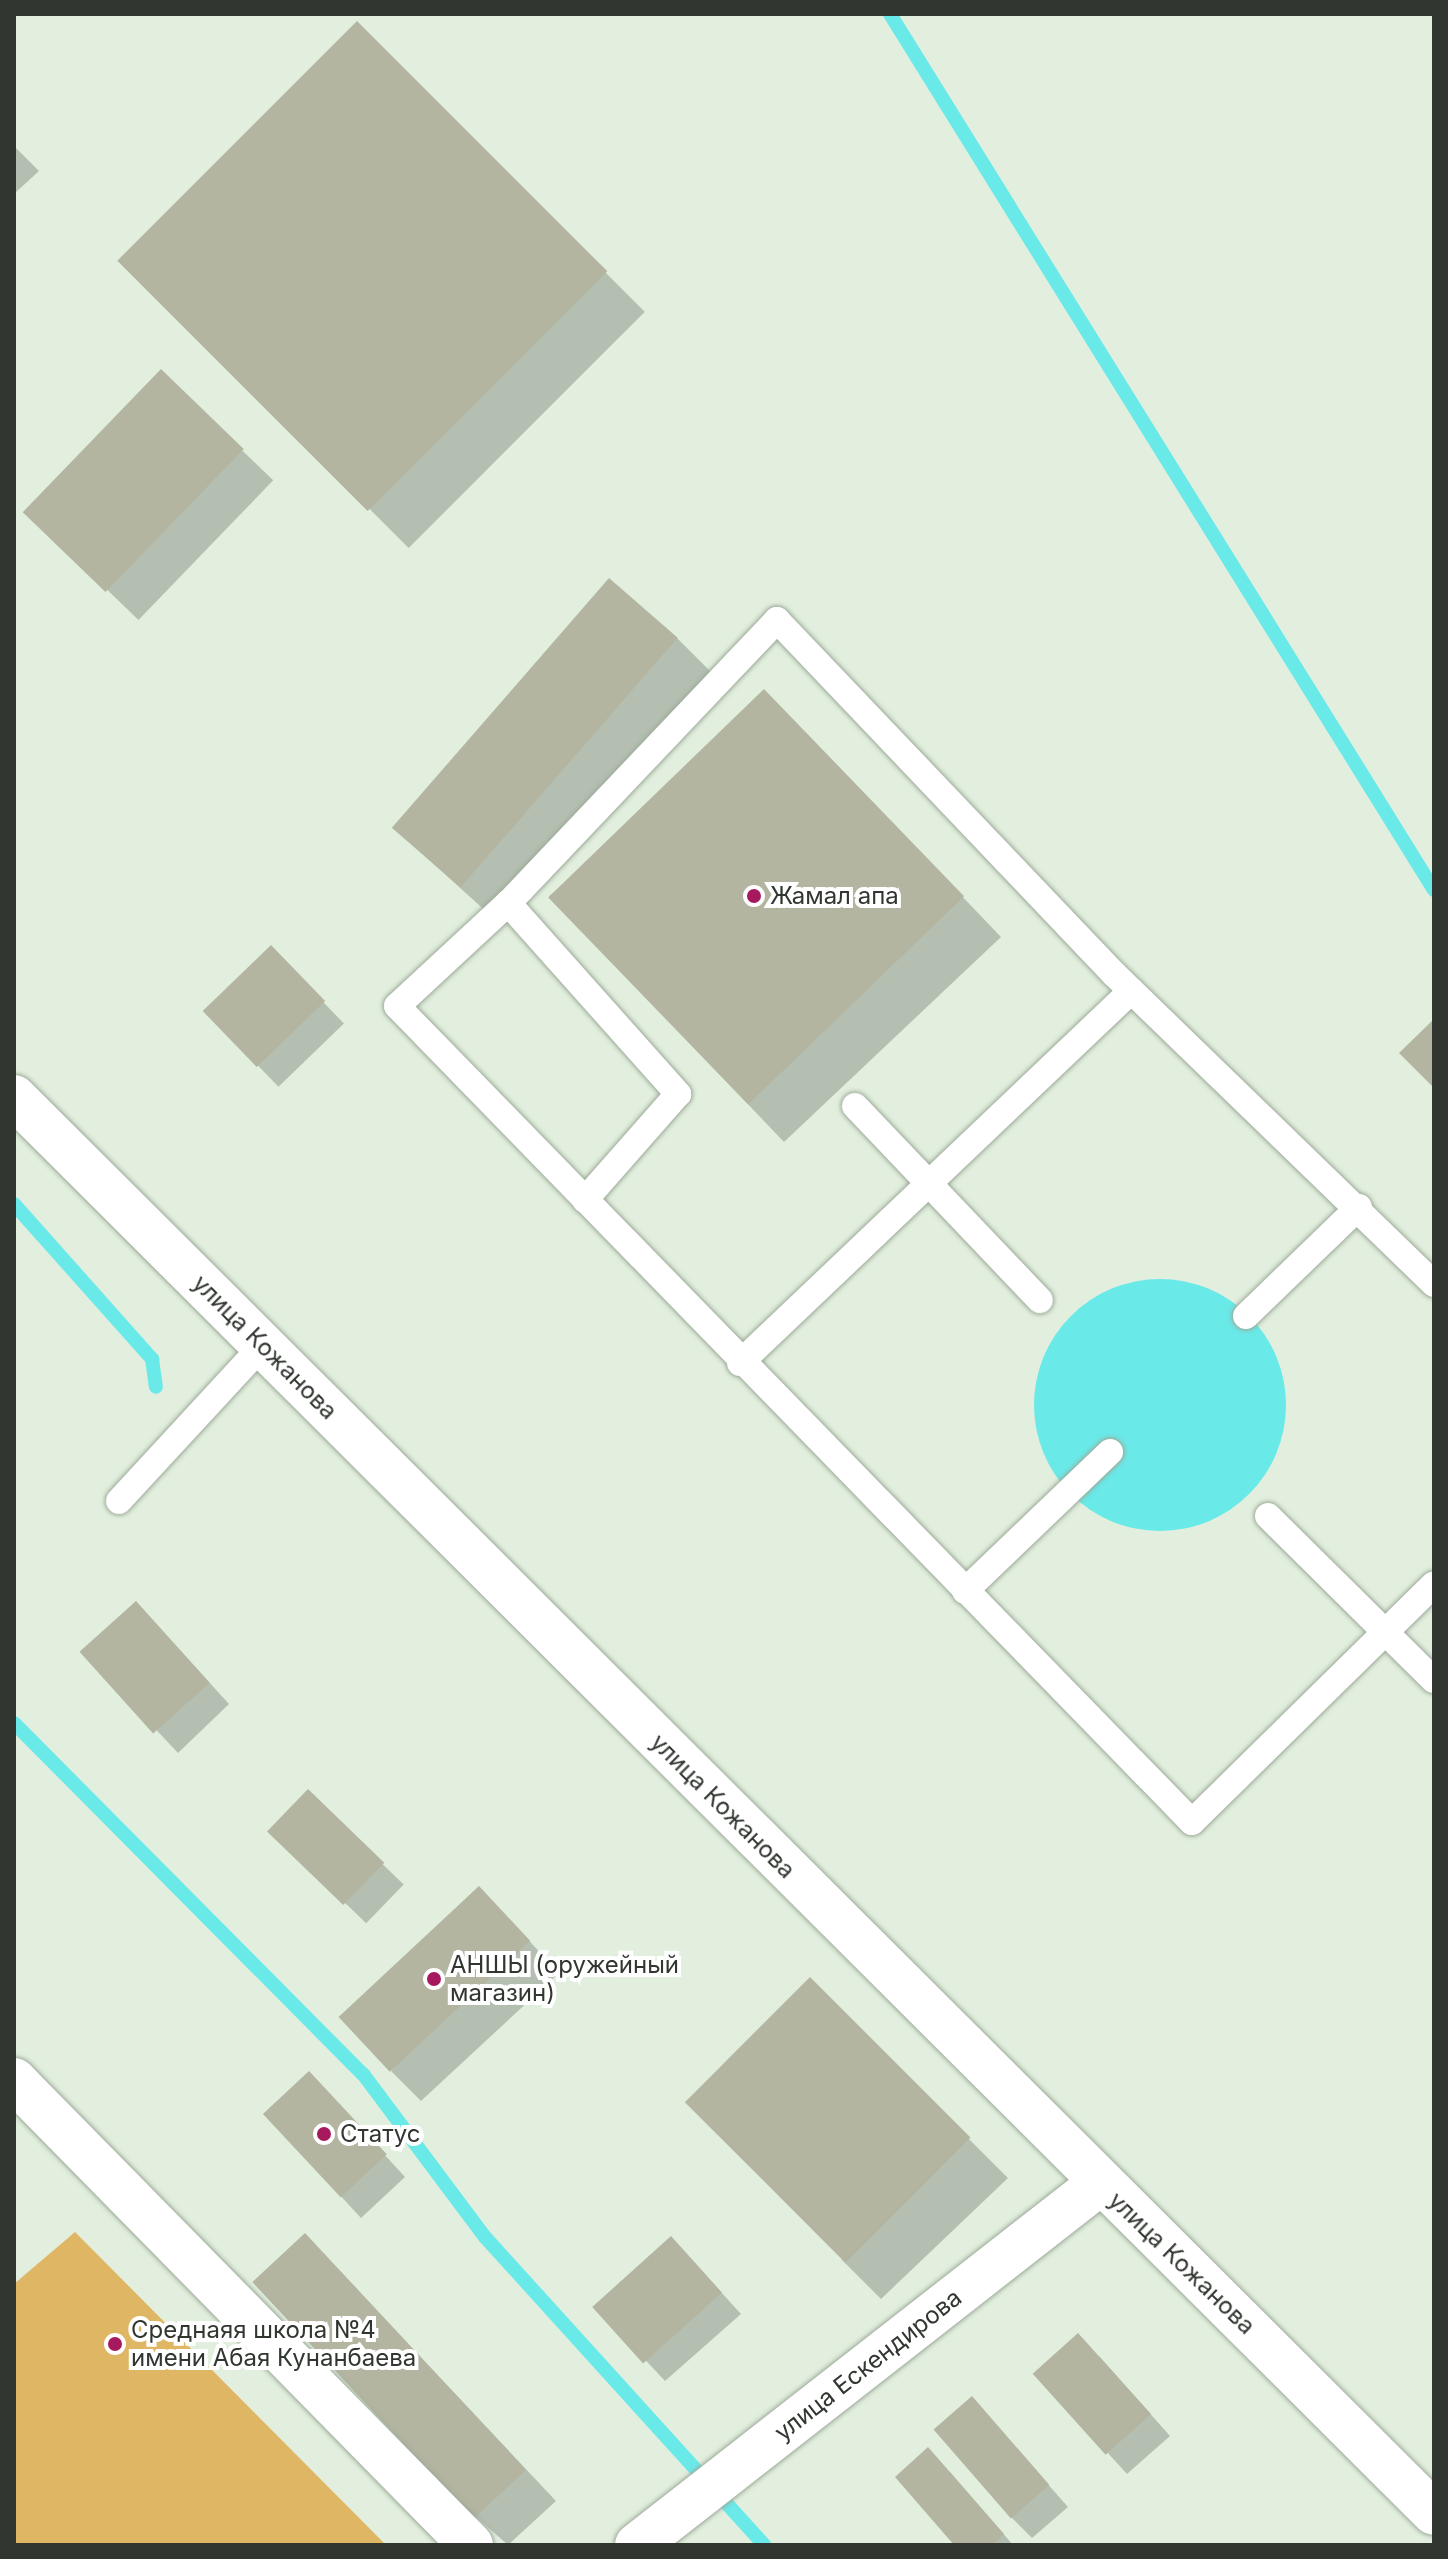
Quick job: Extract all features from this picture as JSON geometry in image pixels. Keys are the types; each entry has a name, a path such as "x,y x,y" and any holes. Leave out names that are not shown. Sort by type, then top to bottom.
{"main road":[{"name":"улица Кожанова","path":"14,1097 1099,2184 1434,2513"},
{"path":"14,2080 471,2545"},
{"name":"улица Ескендирова","path":"637,2545 1099,2184"}],"lane":[{"path":"1434,1284 1359,1207 1131,991 777,620 508,903 397,1006 740,1363 1192,1822 1434,1584"},
{"path":"508,903 678,1094 585,1200"},
{"path":"740,1363 1131,991"},
{"path":"855,1106 1040,1300"},
{"path":"1246,1316 1359,1207"},
{"path":"119,1501 263,1345"},
{"path":"965,1591 1110,1452"},
{"path":"1268,1516 1434,1680"}],"shaded area":[{"name":"Среднаяя школа №4 имени Абая Кунанбаева","path":"75,2232 386,2545 14,2545 14,2284"}],"water":[{"path":"1160,1279 1208,1289 1230,1300 1249,1316 1265,1335 1276,1357 1286,1405 1276,1453 1265,1475 1249,1494 1230,1510 1208,1521 1160,1531 1112,1521 1090,1510 1071,1494 1055,1475 1044,1453 1034,1405 1044,1357 1055,1335 1071,1316 1090,1300 1112,1289"}],"building":[{"path":"357,21 607,271 368,511 117,261"},
{"path":"161,369 244,449 105,592 23,512"},
{"path":"609,578 678,638 461,888 392,828"},
{"name":"Жамал апа","path":"764,689 964,896 748,1105 548,897"},
{"path":"271,945 325,1001 257,1067 203,1011"},
{"path":"1434,1019 1434,1088 1399,1053"},
{"path":"136,1601 210,1683 153,1734 80,1652"},
{"path":"308,1789 384,1863 343,1905 267,1831"},
{"name":"АНШЫ (оружейный магазин)","path":"479,1886 530,1941 390,2072 339,2017"},
{"path":"810,1977 971,2138 845,2263 685,2102"},
{"name":"Статус","path":"309,2071 387,2154 341,2197 263,2114"},
{"path":"305,2233 526,2470 473,2519 252,2282"},
{"path":"671,2236 722,2292 643,2363 592,2307"},
{"path":"1078,2333 1151,2414 1106,2455 1033,2374"},
{"path":"972,2396 1049,2485 1011,2519 934,2429"},
{"path":"928,2447 1004,2534 992,2545 954,2545 895,2477"}],"waterway":[{"path":"890,14 1434,890"},
{"path":"14,1204 152,1359 156,1387"},
{"path":"14,1723 363,2074 485,2237 764,2545"}],"place":[{"name":"Жамал апа","path":"754,896"},
{"name":"АНШЫ (оружейный магазин)","path":"434,1979"},
{"name":"Статус","path":"324,2134"},
{"name":"Среднаяя школа №4 имени Абая Кунанбаева","path":"115,2344"}]}
